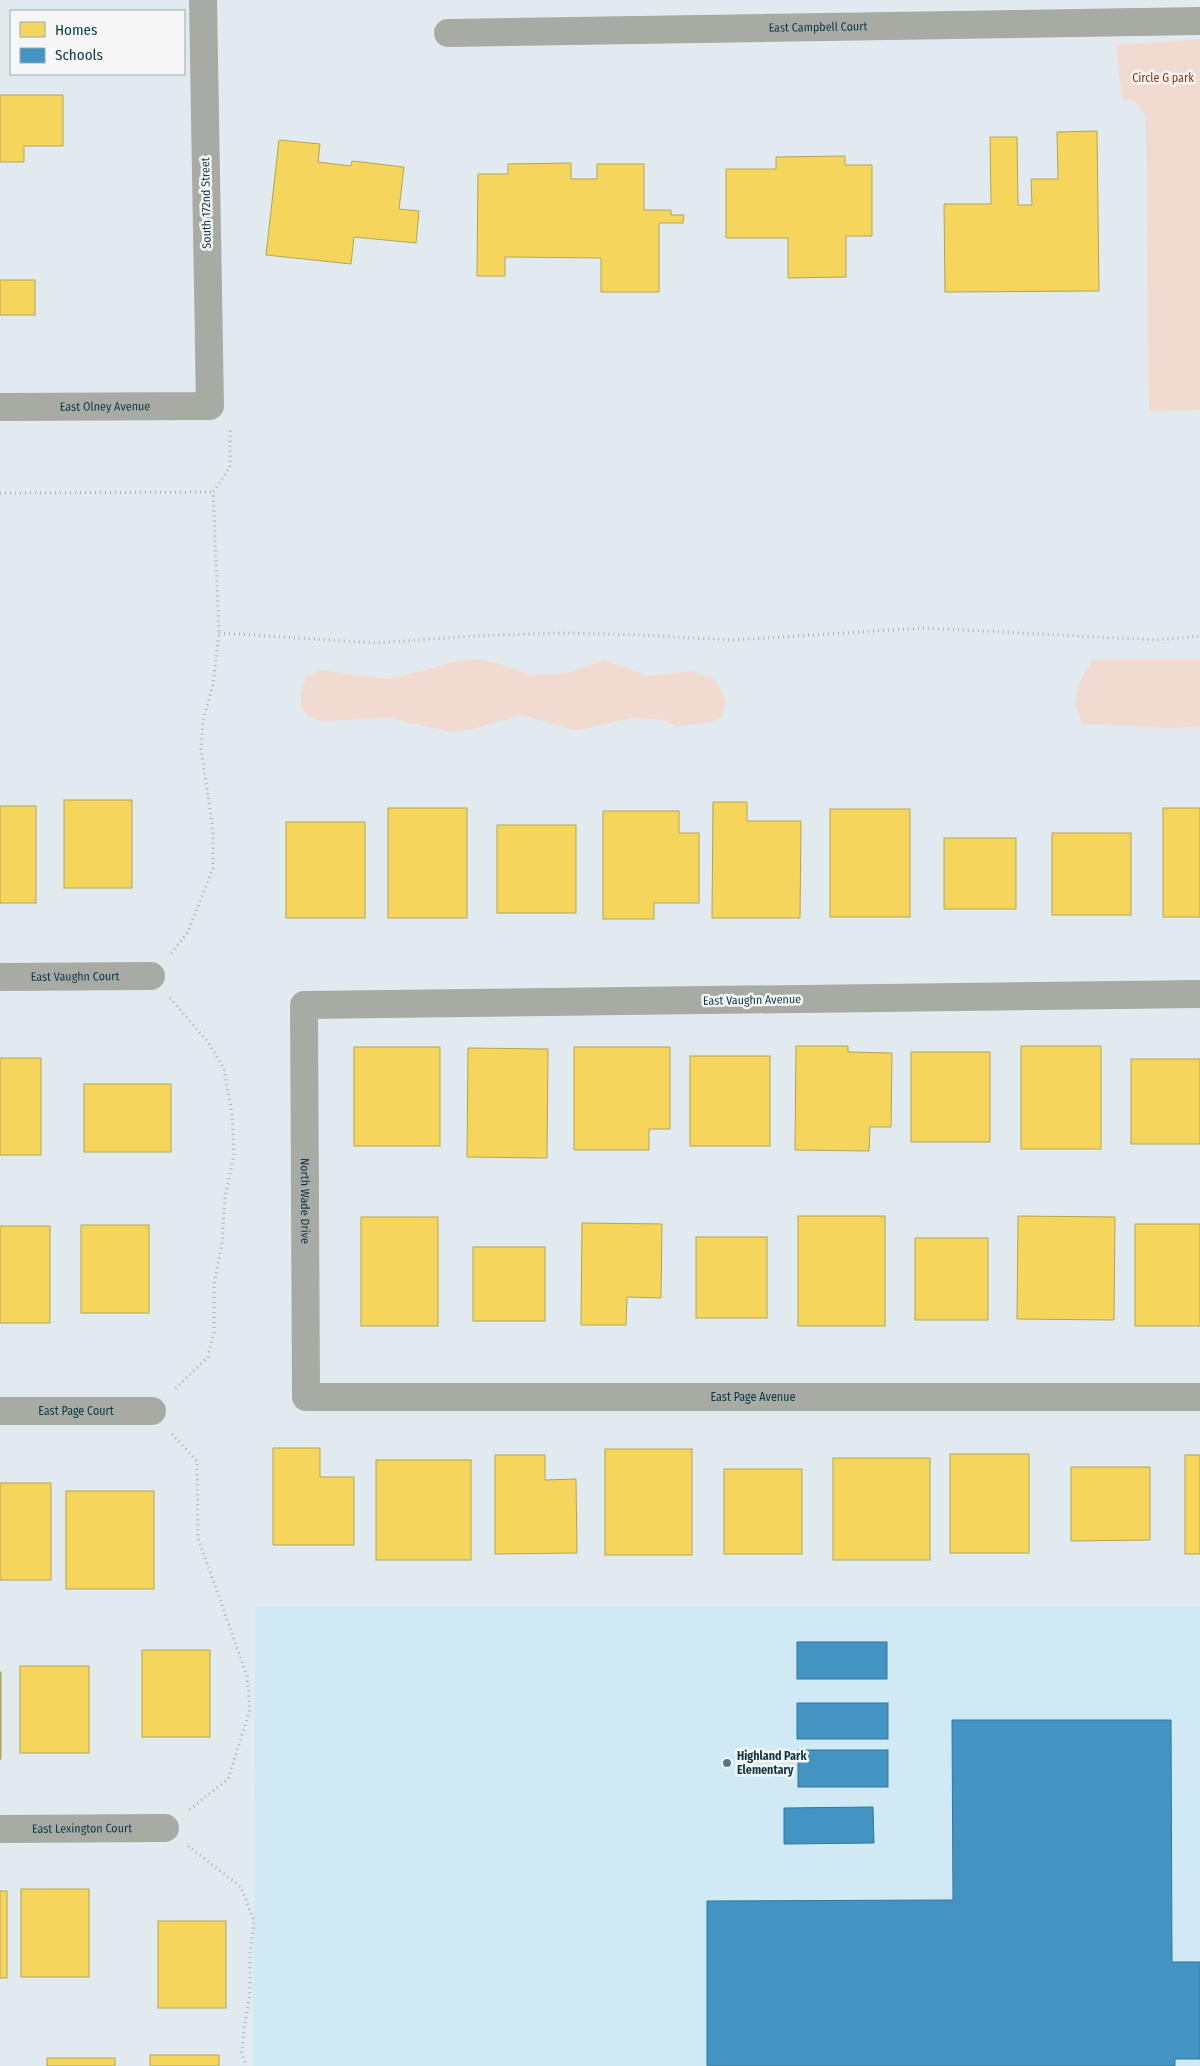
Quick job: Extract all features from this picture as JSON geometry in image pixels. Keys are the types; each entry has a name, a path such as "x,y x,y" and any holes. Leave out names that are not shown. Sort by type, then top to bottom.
{"street":[{"name":"South 172nd Street","path":"203,0 210,406"},
{"name":"East Campbell Court","path":"448,34 1191,14"},
{"name":"East Olney Avenue","path":"0,407 210,406"},
{"name":"East Vaughn Court","path":"0,977 151,976"},
{"name":"East Vaughn Avenue","path":"304,1005 1200,994"},
{"name":"North Wade Drive","path":"304,1005 306,1397"},
{"name":"East Page Avenue","path":"306,1397 1200,1397"},
{"name":"East Page Court","path":"0,1411 152,1411"},
{"name":"East Lexington Court","path":"0,1829 165,1828"}],"path":[{"path":"0,493 213,492 219,633 213,684 203,721 201,750 213,830 213,868 188,932 151,976 208,1042 224,1069 232,1114 234,1154 225,1198 222,1243 214,1284 214,1332 208,1357 152,1411 197,1461 198,1538 247,1676 250,1709 228,1779 165,1828 241,1887 254,1921 250,1953 250,1994 242,2052 246,2066"},
{"path":"219,633 377,644 472,636 563,633 733,640 924,628 1148,639 1200,636"}],"shaded area":[{"name":"Highland Park Elementary","path":"255,1606 1200,1606 1200,2066 253,2066"}],"green space":[{"name":"Circle G park","path":"1200,39 1200,410 1149,411 1146,116 1135,101 1122,99 1116,45"},
{"path":"476,659 501,664 530,675 566,673 605,660 648,676 692,671 714,679 722,691 725,703 722,718 710,722 677,727 664,720 631,718 576,731 522,715 473,729 451,732 389,718 323,721 309,717 301,707 301,693 306,677 321,670 388,679 453,662"},
{"path":"1093,659 1200,659 1200,727 1166,728 1082,724 1075,703 1081,679"}],"building: Homes":[{"path":"0,95 63,95 63,146 24,146 24,162 0,162"},
{"path":"1097,131 1099,291 945,292 944,204 991,204 990,137 1017,137 1018,205 1032,205 1031,179 1058,179 1057,132"},
{"path":"279,140 320,144 318,162 351,166 352,161 404,167 399,209 419,211 416,243 354,237 351,264 266,255"},
{"path":"845,156 845,165 872,165 872,236 846,236 846,277 788,278 788,238 726,238 726,169 776,169 776,157"},
{"path":"571,163 571,179 597,179 597,164 644,164 644,210 671,210 671,215 684,215 683,223 659,223 659,292 601,292 601,258 505,257 505,276 477,276 478,174 508,174 508,164"},
{"path":"0,280 35,280 35,315 0,315"},
{"path":"64,800 132,800 132,888 64,888"},
{"path":"713,802 747,802 747,821 801,821 800,918 712,918"},
{"path":"0,806 36,806 36,903 0,903"},
{"path":"388,808 467,808 467,918 388,918"},
{"path":"1163,808 1200,808 1200,917 1163,917"},
{"path":"830,809 910,809 910,917 830,917"},
{"path":"603,811 679,811 679,833 699,833 699,903 654,903 654,919 603,919"},
{"path":"286,822 365,822 365,918 286,918"},
{"path":"497,825 576,825 576,913 497,913"},
{"path":"1052,833 1131,833 1131,915 1052,915"},
{"path":"944,838 1016,838 1016,909 944,909"},
{"path":"796,1046 848,1046 848,1052 892,1053 891,1127 870,1127 869,1151 795,1150"},
{"path":"1021,1046 1101,1046 1101,1149 1021,1149"},
{"path":"354,1047 440,1047 440,1146 354,1146"},
{"path":"574,1047 670,1047 670,1129 649,1129 649,1150 574,1150"},
{"path":"468,1048 548,1049 547,1158 467,1157"},
{"path":"911,1052 990,1052 990,1142 911,1142"},
{"path":"690,1056 770,1056 770,1146 690,1146"},
{"path":"0,1058 41,1058 41,1155 0,1155"},
{"path":"1131,1059 1200,1059 1200,1144 1131,1144"},
{"path":"84,1084 171,1084 171,1152 84,1152"},
{"path":"798,1216 885,1216 885,1326 798,1326"},
{"path":"1018,1216 1115,1217 1114,1320 1017,1319"},
{"path":"361,1217 438,1217 438,1326 361,1326"},
{"path":"582,1223 662,1224 661,1298 627,1297 626,1325 581,1325"},
{"path":"1135,1224 1200,1224 1200,1326 1135,1326"},
{"path":"81,1225 149,1225 149,1313 81,1313"},
{"path":"0,1226 50,1226 50,1323 0,1323"},
{"path":"696,1237 767,1237 767,1318 696,1318"},
{"path":"915,1238 988,1238 988,1320 915,1320"},
{"path":"473,1247 545,1247 545,1321 473,1321"},
{"path":"273,1448 320,1448 320,1477 354,1477 354,1545 273,1545"},
{"path":"605,1449 692,1449 692,1555 605,1555"},
{"path":"950,1454 1029,1454 1029,1553 950,1553"},
{"path":"495,1455 545,1455 545,1480 576,1479 577,1553 495,1554"},
{"path":"1185,1455 1200,1455 1200,1554 1185,1554"},
{"path":"833,1458 930,1458 930,1560 833,1560"},
{"path":"376,1460 471,1460 471,1560 376,1560"},
{"path":"1071,1467 1150,1467 1150,1540 1071,1541"},
{"path":"724,1469 802,1469 802,1554 724,1554"},
{"path":"0,1483 51,1483 51,1580 0,1580"},
{"path":"66,1491 154,1491 154,1589 66,1589"},
{"path":"142,1650 210,1650 210,1737 142,1737"},
{"path":"20,1666 89,1666 89,1753 20,1753"},
{"path":"1,1672 1,1759 0,1759"},
{"path":"21,1889 89,1889 89,1977 21,1977"},
{"path":"0,1891 7,1891 7,1978 0,1978"},
{"path":"158,1921 226,1921 226,2008 158,2008"},
{"path":"150,2055 219,2055 219,2066 150,2066"},
{"path":"47,2058 115,2058 115,2066 47,2066"}],"building: Schools":[{"path":"797,1642 887,1642 887,1679 797,1679"},
{"path":"797,1703 888,1703 888,1739 797,1739"},
{"path":"952,1720 1171,1720 1172,1962 1200,1962 1200,2059 1175,2059 1175,2066 707,2066 707,1901 953,1900"},
{"path":"798,1750 888,1750 888,1787 798,1787"},
{"path":"873,1807 874,1843 784,1844 784,1808"}],"place":[{"name":"Highland Park Elementary","path":"727,1763"}]}
